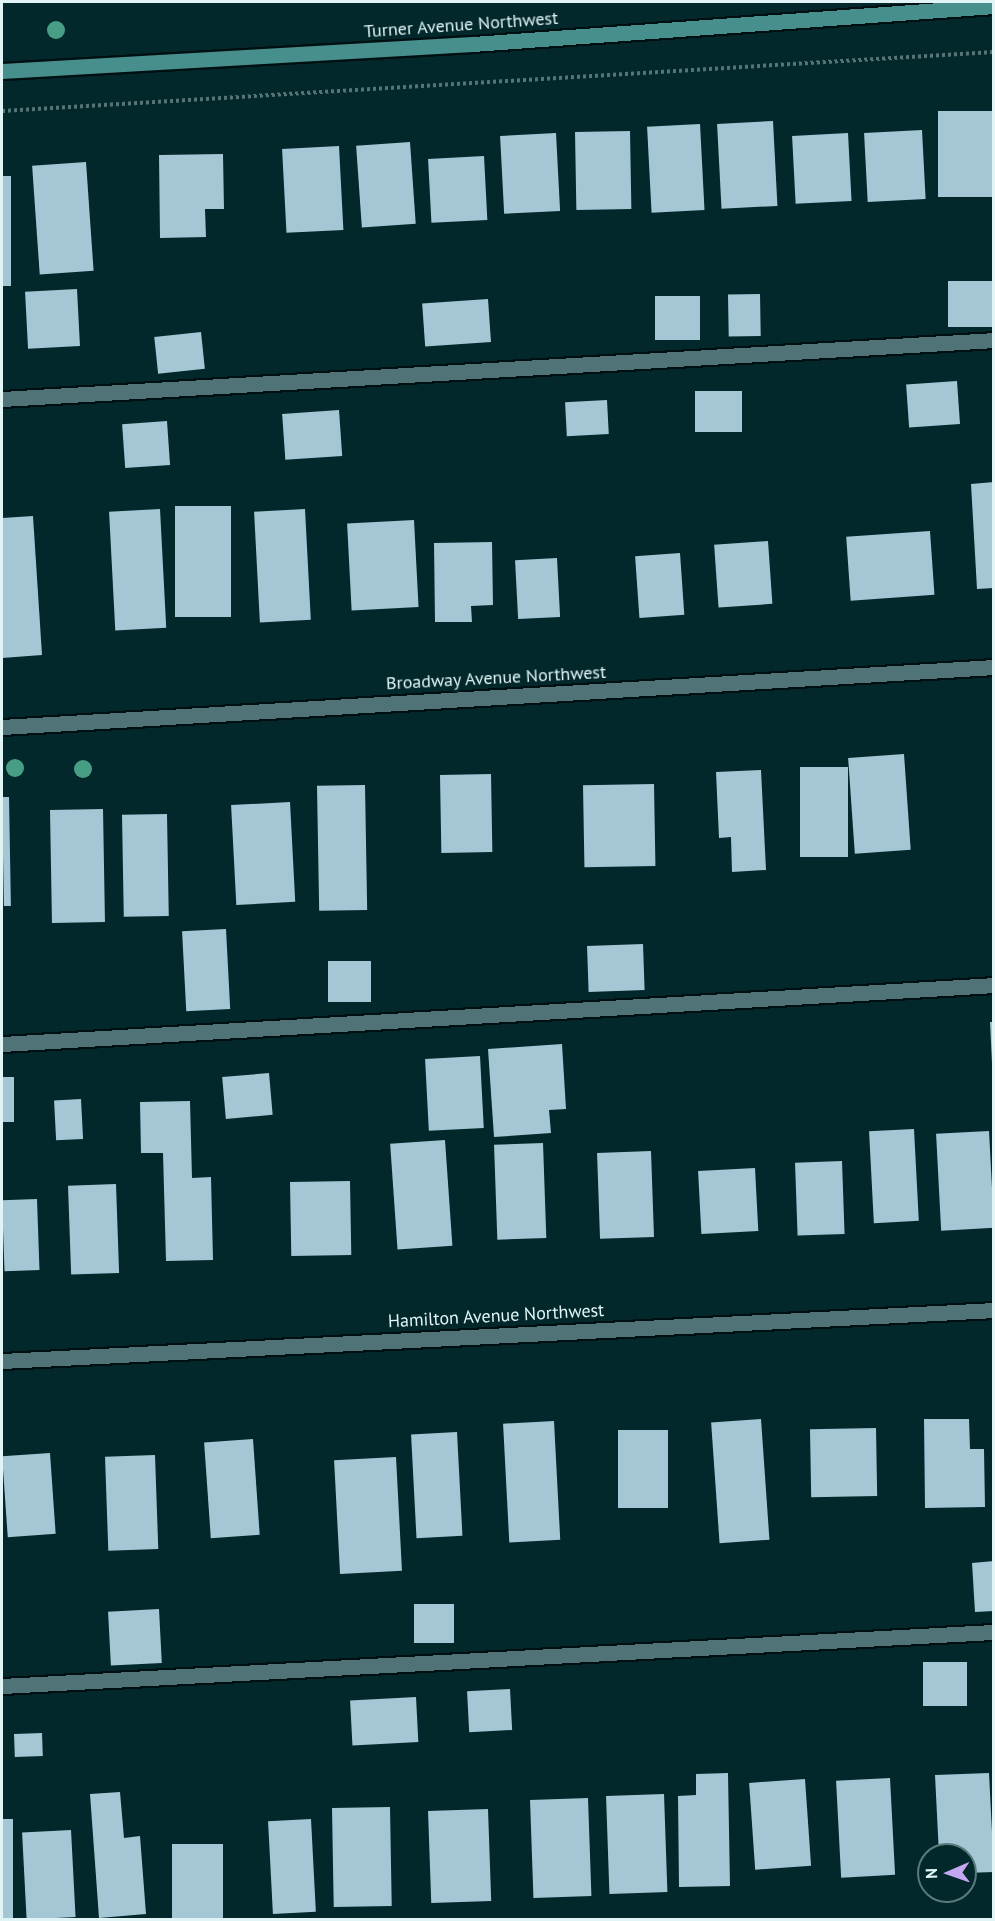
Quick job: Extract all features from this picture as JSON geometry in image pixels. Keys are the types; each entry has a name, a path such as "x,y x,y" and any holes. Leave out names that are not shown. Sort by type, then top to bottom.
{"street":[{"name":"Turner Avenue Northwest","path":"2,71 473,45 993,6"},
{"path":"2,399 993,340"},
{"name":"Broadway Avenue Northwest","path":"2,727 993,667"},
{"path":"2,1044 993,985"},
{"name":"Hamilton Avenue Northwest","path":"2,1361 993,1310"},
{"path":"2,1686 993,1632"}],"path":[{"path":"2,111 993,52"}],"building":[{"path":"938,111 994,111 994,197 938,197"},
{"path":"773,121 777,206 722,209 717,124"},
{"path":"700,124 705,210 652,213 647,127"},
{"path":"922,130 926,199 868,202 864,133"},
{"path":"630,131 631,209 576,210 575,132"},
{"path":"556,133 560,211 504,214 500,136"},
{"path":"848,133 852,201 796,204 792,136"},
{"path":"410,142 416,224 362,228 356,146"},
{"path":"339,146 343,230 286,233 282,149"},
{"path":"223,154 224,209 205,209 206,237 160,238 159,155"},
{"path":"484,156 487,220 431,223 428,159"},
{"path":"86,162 94,271 40,275 32,166"},
{"path":"2,176 11,176 11,286 2,286"},
{"path":"948,281 994,281 994,327 948,327"},
{"path":"77,289 80,346 28,349 25,292"},
{"path":"760,294 761,336 729,337 728,295"},
{"path":"655,296 700,296 700,340 655,340"},
{"path":"488,299 491,342 425,346 422,304"},
{"path":"201,332 205,369 158,374 154,337"},
{"path":"957,381 960,424 909,427 906,385"},
{"path":"695,391 742,391 742,432 695,432"},
{"path":"607,400 609,434 567,436 565,402"},
{"path":"339,410 342,456 285,460 282,414"},
{"path":"167,421 170,465 125,468 122,424"},
{"path":"994,482 994,588 977,589 971,484"},
{"path":"175,506 231,506 231,617 175,617"},
{"path":"160,509 166,628 115,631 109,512"},
{"path":"305,509 311,620 260,623 254,512"},
{"path":"33,516 42,655 2,658 2,518"},
{"path":"414,520 419,607 352,610 347,524"},
{"path":"930,531 934,595 851,601 846,537"},
{"path":"768,541 772,604 719,608 714,545"},
{"path":"492,542 493,605 471,606 472,622 435,622 434,543"},
{"path":"680,553 684,615 639,618 635,556"},
{"path":"557,558 560,617 518,619 515,560"},
{"path":"904,754 911,850 855,854 848,758"},
{"path":"800,767 848,767 848,857 800,857"},
{"path":"761,770 766,870 732,872 731,837 719,838 716,772"},
{"path":"491,774 492,852 441,853 440,775"},
{"path":"654,784 655,866 584,867 583,785"},
{"path":"365,785 367,910 319,911 317,786"},
{"path":"2,797 9,797 11,906 4,906"},
{"path":"290,802 295,902 236,905 231,805"},
{"path":"103,809 105,922 52,923 50,810"},
{"path":"167,814 169,916 124,917 122,815"},
{"path":"226,929 230,1009 186,1011 182,931"},
{"path":"643,944 645,990 589,992 587,946"},
{"path":"328,961 371,961 371,1002 328,1002"},
{"path":"990,1022 994,1022 994,1063 992,1063"},
{"path":"562,1044 566,1109 549,1110 551,1133 494,1137 488,1049"},
{"path":"480,1056 484,1128 429,1131 425,1059"},
{"path":"269,1073 273,1115 226,1119 222,1077"},
{"path":"2,1077 14,1077 14,1122 2,1122"},
{"path":"81,1099 83,1139 56,1140 54,1100"},
{"path":"190,1101 192,1178 211,1177 213,1260 166,1261 163,1153 141,1153 140,1102"},
{"path":"914,1129 919,1221 874,1223 869,1131"},
{"path":"989,1131 994,1228 941,1231 936,1134"},
{"path":"445,1140 452,1246 398,1250 390,1144"},
{"path":"543,1143 546,1238 497,1240 494,1145"},
{"path":"651,1151 654,1237 600,1239 597,1153"},
{"path":"842,1161 845,1234 798,1236 795,1163"},
{"path":"755,1168 758,1231 701,1234 698,1171"},
{"path":"350,1181 351,1255 291,1256 290,1182"},
{"path":"116,1184 119,1273 71,1275 68,1186"},
{"path":"37,1199 39,1270 4,1271 2,1200"},
{"path":"761,1419 769,1540 720,1543 711,1422"},
{"path":"924,1419 969,1419 970,1449 984,1449 985,1507 925,1508"},
{"path":"554,1421 560,1540 509,1543 503,1424"},
{"path":"876,1428 877,1496 811,1497 810,1429"},
{"path":"618,1430 668,1430 668,1508 618,1508"},
{"path":"457,1432 462,1536 417,1538 411,1434"},
{"path":"253,1439 260,1535 211,1538 204,1442"},
{"path":"50,1453 56,1534 8,1537 2,1456"},
{"path":"155,1455 158,1549 108,1551 105,1457"},
{"path":"396,1457 402,1571 340,1574 334,1460"},
{"path":"994,1561 994,1611 975,1612 972,1563"},
{"path":"414,1604 454,1604 454,1643 414,1643"},
{"path":"159,1609 162,1663 111,1666 108,1612"},
{"path":"923,1662 967,1662 967,1706 923,1706"},
{"path":"510,1689 512,1730 469,1732 467,1691"},
{"path":"416,1697 418,1742 352,1745 350,1700"},
{"path":"42,1733 43,1756 15,1757 14,1734"},
{"path":"728,1773 730,1886 679,1887 678,1796 696,1795 696,1774"},
{"path":"989,1773 994,1872 977,1873 977,1843 938,1843 935,1775"},
{"path":"890,1778 895,1875 841,1878 836,1781"},
{"path":"805,1779 811,1866 755,1870 749,1783"},
{"path":"120,1792 124,1838 140,1836 146,1914 99,1918 90,1794"},
{"path":"664,1794 667,1892 609,1894 606,1796"},
{"path":"588,1798 591,1896 533,1898 530,1800"},
{"path":"390,1807 392,1906 334,1907 332,1808"},
{"path":"488,1809 491,1901 431,1903 428,1811"},
{"path":"2,1819 13,1819 13,1920 2,1920"},
{"path":"311,1819 316,1912 273,1914 268,1821"},
{"path":"71,1830 76,1917 27,1919 22,1833"},
{"path":"172,1844 223,1844 223,1920 172,1920"}]}
